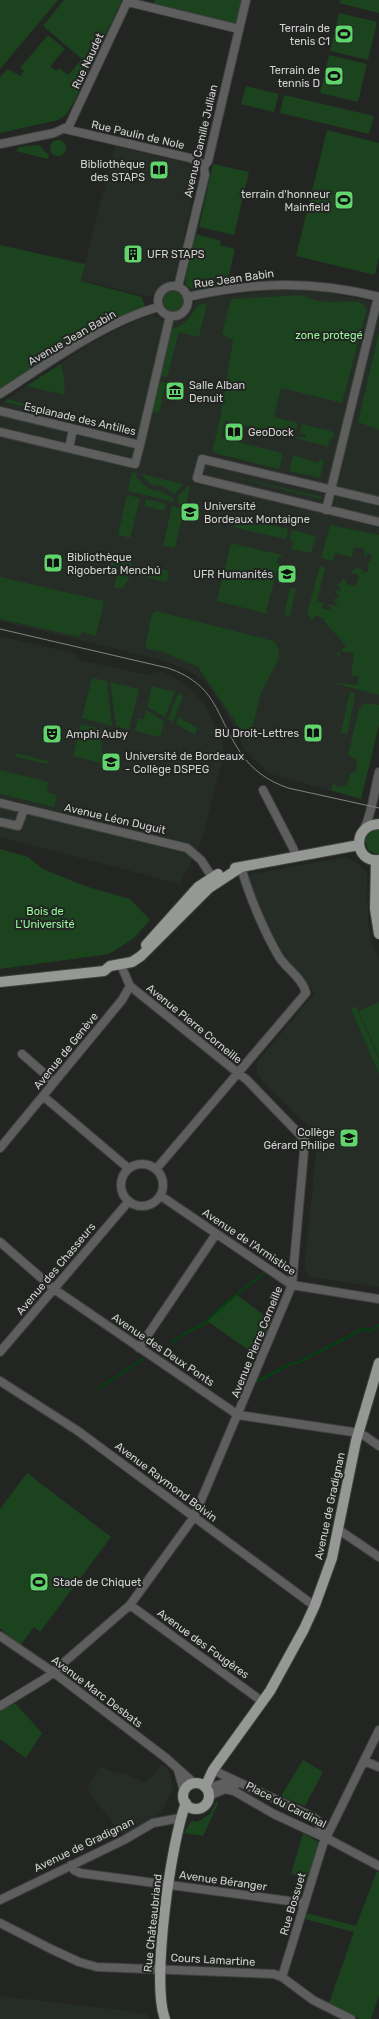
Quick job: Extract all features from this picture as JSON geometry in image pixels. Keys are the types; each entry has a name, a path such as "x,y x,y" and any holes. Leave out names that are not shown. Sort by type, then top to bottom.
{"main road":[{"path":"379,824 369,826 364,829 361,834 359,845 363,854 378,860 375,909 379,934"},
{"path":"0,982 104,971 146,945 198,887 212,877 226,870 359,845"},
{"path":"0,978 132,962 141,956 209,888 240,867"},
{"name":"Avenue de Gradignan","path":"203,1788 214,1770 263,1702 304,1629 315,1605 332,1558 358,1433 379,1362"},
{"path":"188,1786 203,1788 205,1805 190,1806 184,1797 184,1791 188,1786"},
{"name":"Rue Châteaubriand","path":"165,2019 160,2001 161,1969 169,1884 180,1818 190,1806"},
{"name":"Rue Châteaubriand","path":"179,1830 190,1806"}],"street":[{"name":"Avenue Camille Jullian","path":"178,287 205,175 204,167 208,160 246,0"},
{"path":"128,1 239,29"},
{"name":"Rue Naudet","path":"65,129 71,122 128,1"},
{"path":"0,144 54,133 65,129"},
{"name":"Rue Paulin de Nole","path":"65,129 190,158 202,164 204,167"},
{"name":"Rue Jean Babin","path":"187,297 230,289 282,284 338,288 378,297"},
{"path":"169,286 182,289 187,297 186,307 180,314 170,316 161,311 159,307 158,298 162,290 169,286"},
{"path":"326,510 378,297"},
{"name":"Avenue Jean Babin","path":"0,394 106,329 147,310 159,307"},
{"path":"140,445 170,316"},
{"name":"Esplanade des Antilles","path":"0,411 140,445 136,464 0,432"},
{"path":"69,448 73,429"},
{"path":"379,501 202,459 197,478 379,522"},
{"path":"364,829 370,815 379,775"},
{"path":"263,790 296,856"},
{"name":"Avenue Léon Duguit","path":"0,803 187,848 201,860 212,877"},
{"path":"0,822 18,826 24,809"},
{"path":"157,1168 306,993 305,986 280,958 265,930 240,867"},
{"path":"115,965 130,986"},
{"name":"Avenue Pierre Corneille","path":"0,1706 37,1685 130,1605 194,1517 292,1285 305,1140 247,1080 130,986"},
{"name":"Avenue de Genève","path":"0,1148 122,1000 130,986"},
{"path":"22,1054 54,1082"},
{"path":"43,1096 128,1168"},
{"path":"142,1163 150,1164 157,1168 164,1181 161,1196 155,1202 148,1205 135,1205 129,1201 122,1192 121,1184 124,1174 128,1168 142,1163"},
{"name":"Avenue de l'Armistice","path":"161,1196 292,1285 379,1299"},
{"name":"Avenue des Chasseurs","path":"0,1352 129,1201"},
{"path":"139,1348 216,1234"},
{"name":"Avenue des Deux Ponts","path":"0,1242 54,1289 238,1415 358,1433"},
{"name":"Avenue Raymond Boivin","path":"0,1381 78,1431 315,1605"},
{"path":"358,1433 379,1446"},
{"path":"339,1530 379,1557"},
{"name":"Avenue des Fougères","path":"130,1605 263,1702"},
{"name":"Avenue Marc Desbats","path":"0,1636 53,1672 158,1751 178,1770 203,1788"},
{"name":"Rue Bossuet","path":"282,1977 325,1838 379,1730"},
{"path":"364,1761 379,1767"},
{"path":"178,1770 184,1791"},
{"name":"Place du Cardinal","path":"214,1770 312,1816 319,1824 325,1838"},
{"name":"Place du Cardinal","path":"203,1788 224,1783 242,1784"},
{"name":"Place du Cardinal","path":"203,1788 234,1791 274,1814 325,1838"},
{"name":"Avenue de Gradignan","path":"0,1900 124,1840 152,1823 180,1818"},
{"path":"325,1838 379,1866"},
{"name":"Avenue Béranger","path":"71,1865 74,1870 80,1873 304,1903"},
{"name":"Cours Lamartine","path":"0,1923 51,1949 97,1967 274,1974 282,1977 313,2000 351,2019"}],"shaded area":[{"path":"115,146 184,162 192,165 197,170 198,175 175,278 160,286 152,296 148,297 81,280"},
{"name":"Université Bordeaux Montaigne","path":"299,287 379,303 379,725 361,799 270,774 246,752 224,709 206,683 190,671 161,660 0,621 0,404 82,349 112,332 148,315 154,314 163,320 170,322 182,320 189,315 196,301 207,298"},
{"name":"Université de Bordeaux - Collège DSPEG","path":"0,636 77,654 76,659 147,675 161,671 178,680 193,691 205,705 222,741 224,754 203,837 180,884 0,837"},
{"name":"Collège Gérard Philipe","path":"346,857 357,863 367,873 368,924 373,946 379,960 379,1287 310,1277 304,1269 318,1136 257,1075 257,1062 315,993 282,956 248,879 252,874"},
{"path":"162,1764 166,1767 171,1777 172,1790 169,1797 161,1812 124,1837 87,1790 99,1766 112,1772 126,1774 146,1783"},
{"path":"0,1996 130,2011 147,2014 149,2019 0,2019"}],"green space":[{"path":"0,0 58,0 0,69"},
{"path":"64,0 122,0 73,104 66,115 58,120 0,133 0,77 7,69 21,76 24,71 20,68 48,35 65,49 50,66 56,71 59,68 68,75 82,59 43,26"},
{"path":"155,0 243,0 236,26 153,4"},
{"path":"340,0 379,0 379,13 339,3"},
{"path":"339,13 377,22 368,60 330,51"},
{"path":"329,55 367,64 358,102 320,93"},
{"path":"246,86 279,94 274,112 241,104"},
{"path":"284,95 374,116 369,134 280,113"},
{"name":"terrain d'honneur Mainfield","path":"327,130 379,143 379,257 375,275 296,256"},
{"path":"58,140 64,142 66,148 64,154 58,156 52,154 50,148 52,142"},
{"path":"39,145 49,155 48,159 16,151 19,147"},
{"path":"213,164 249,172 234,235 199,227"},
{"path":"196,234 221,241 220,245 235,249 227,284 195,290 186,285 186,276"},
{"path":"0,245 85,264 81,281 142,297 145,307 109,324 0,392"},
{"path":"169,291 177,291 183,297 183,305 177,311 169,311 163,305 163,297"},
{"name":"zone protegé","path":"302,295 324,302 360,302 367,309 342,403 281,388 274,417 298,423 296,431 285,429 284,435 225,421 221,438 283,453 279,469 215,453 215,451 212,451 220,419 233,340 222,334 231,299"},
{"path":"207,303 199,337 179,332 167,377 160,376 172,328 185,323 199,305"},
{"path":"379,332 379,430 358,422"},
{"path":"61,364 64,377 65,395 26,386"},
{"path":"159,381 166,383 159,413 152,412"},
{"path":"6,399 52,410 51,413 5,402"},
{"path":"302,424 334,432 333,439 330,438 328,447 293,437 305,438 306,435 300,433"},
{"path":"293,455 317,463 320,459 324,460 320,478 289,471"},
{"path":"210,471 322,497 321,499"},
{"path":"132,472 137,474 136,477 149,489 160,491 173,498 174,502 128,491"},
{"path":"141,474 183,484 175,494 162,486 151,485"},
{"path":"188,486 190,486 186,505 178,504 178,496"},
{"path":"127,495 140,498 130,538 118,535"},
{"path":"146,499 166,504 164,511 144,506"},
{"path":"172,506 184,509 175,548 163,546"},
{"path":"238,518 288,529 286,539 235,528"},
{"path":"330,525 379,535 379,695 333,683 357,685 359,677 351,676 354,653 340,651 340,656 335,655 346,646 324,621 324,618 320,618 317,615 311,620 307,613 320,566 325,568 317,602 323,603 322,608 330,610 331,607 328,606 328,604 336,606 337,602 334,601 335,598 338,598 339,594 336,593 336,590 340,591 340,587 337,586 338,583 341,583 342,579 346,580 346,584 356,586 359,575 352,573 353,569 355,570 356,567 362,569 363,572 368,572 368,562 370,563 372,555 367,553 367,556 364,555 365,549 354,547 352,557 335,553 333,561 321,558"},
{"path":"292,530 316,536 311,553 293,549 292,552 291,551 293,541 289,540"},
{"path":"231,543 282,555 279,557 277,562 279,563 266,611 268,611 268,614 217,601"},
{"path":"112,558 132,562 129,573 110,569"},
{"path":"150,567 169,571 167,582 148,578"},
{"path":"117,575 130,577 122,589 114,587"},
{"path":"0,577 104,601 96,636 82,632 80,637 0,619"},
{"path":"290,588 296,589 290,616 284,615"},
{"path":"156,611 274,641 279,651 279,659 261,692 249,742 198,667 163,652 145,648 152,614"},
{"path":"92,678 107,681 112,726 82,718"},
{"path":"110,682 139,689 129,730 116,726"},
{"path":"152,686 175,692 165,717 147,707"},
{"path":"350,692 354,693 355,698 347,734 343,733 340,736"},
{"path":"178,693 183,696 173,722 168,719"},
{"path":"365,703 379,705 379,725 361,799 331,790 333,783 338,787 346,785 349,779 349,774 356,771 357,760 348,755 359,709"},
{"path":"146,710 164,721 160,737 135,731 138,718 144,719"},
{"path":"178,717 197,728 195,735 176,724"},
{"path":"81,724 114,732 114,737 100,734 104,764 73,756"},
{"path":"17,753 48,761 47,764 16,757"},
{"path":"0,770 49,782 47,792 57,795 54,807 0,794"},
{"path":"379,829 378,855 368,850 365,839 371,831"},
{"name":"Bois de L'Université","path":"0,849 28,857 43,869 85,886 130,899 150,920 134,938 109,954 0,969"},
{"path":"379,1002 379,1057 359,1011"},
{"path":"356,1006 379,1060 379,1074 351,1009"},
{"path":"237,1295 272,1321 257,1356 207,1321"},
{"name":"Stade de Chiquet","path":"27,1473 111,1537 40,1632 34,1627 20,1646 0,1628 0,1509"},
{"path":"15,1703 42,1733 26,1758 0,1739 0,1711"},
{"path":"303,1760 323,1772 305,1806 281,1796"},
{"path":"219,1801 203,1836 184,1833 192,1820 197,1822 210,1814 216,1802"},
{"path":"303,1833 318,1842 308,1879 291,1874"},
{"path":"377,1871 379,1872 379,1996 371,2019 360,2019 329,2003 354,1932 305,1919 306,1913 356,1926"}],"waterway":[{"path":"172,1342 187,1332 204,1324 228,1301 263,1274"},
{"path":"258,1381 363,1329 371,1331 379,1325"},
{"path":"99,1388 143,1359"}],"tram line":[{"path":"0,629 168,668 184,675 206,692 240,752 261,774 288,788 379,808"}],"place":[{"name":"Terrain de tenis C1","path":"344,34"},
{"name":"Terrain de tennis D","path":"334,76"},
{"name":"Bibliothèque des STAPS","path":"159,170"},
{"name":"terrain d'honneur Mainfield","path":"344,200"},
{"name":"UFR STAPS","path":"133,254"},
{"name":"Salle Alban Denuit","path":"175,391"},
{"name":"GeoDock","path":"234,432"},
{"name":"Université Bordeaux Montaigne","path":"190,512"},
{"name":"Bibliothèque Rigoberta Menchú","path":"53,563"},
{"name":"UFR Humanités","path":"287,574"},
{"name":"BU Droit-Lettres","path":"313,733"},
{"name":"Amphi Auby","path":"52,734"},
{"name":"Université de Bordeaux - Collège DSPEG","path":"111,762"},
{"name":"Collège Gérard Philipe","path":"349,1138"},
{"name":"Stade de Chiquet","path":"39,1582"}]}
